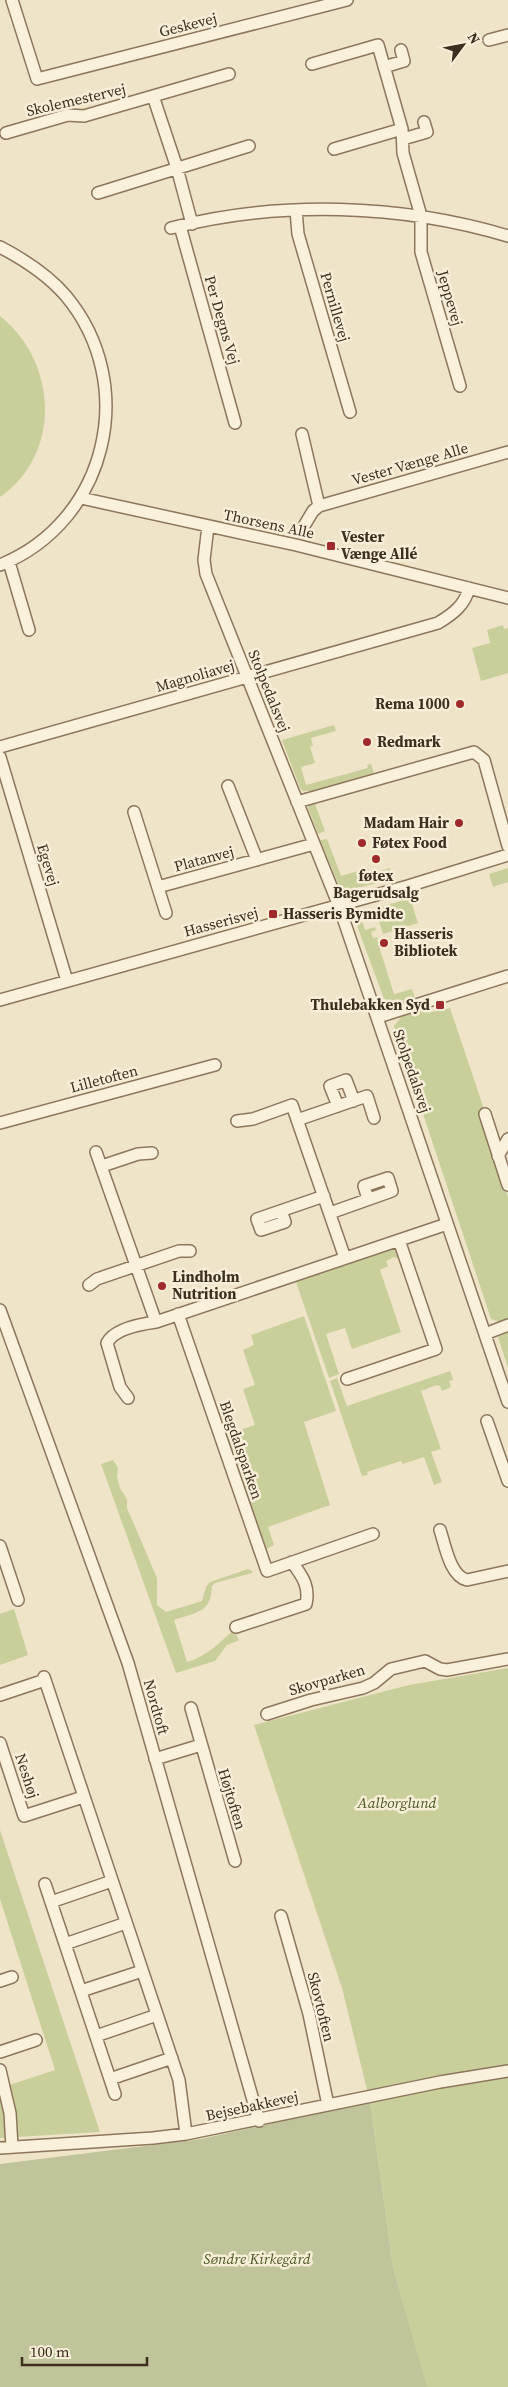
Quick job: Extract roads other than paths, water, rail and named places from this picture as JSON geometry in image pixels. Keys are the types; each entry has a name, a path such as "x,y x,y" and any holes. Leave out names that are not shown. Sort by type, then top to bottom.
{"street":[{"name":"Geskevej","path":"12,0 37,78 347,0"},
{"path":"489,40 508,35"},
{"name":"Jeppevej","path":"312,64 378,45 402,134 403,153 421,216 421,252 460,386"},
{"path":"384,67 404,61 401,50"},
{"name":"Skolemestervej","path":"6,133 68,115 84,116 229,74"},
{"path":"153,96 177,168 192,224 249,214 296,210 357,210 421,216 481,228 508,236"},
{"path":"334,148 402,134 427,132 424,122"},
{"path":"98,193 248,146"},
{"name":"Pernillevej","path":"296,210 298,234 350,412"},
{"name":"Per Degns Vej","path":"192,224 175,227 235,423"},
{"path":"0,247 29,264 66,297 86,326 97,351 104,380 107,413 103,442 95,470 73,510 55,529 34,546 4,563 29,630"},
{"path":"301,531 313,511 319,506 302,434"},
{"name":"Vester Vænge Alle","path":"319,506 508,452"},
{"name":"Thorsens Alle","path":"81,498 296,545 508,598"},
{"name":"Stolpedalsvej","path":"208,526 204,560 206,574 339,906 508,1402"},
{"name":"Magnoliavej","path":"0,747 438,623 452,615 463,604 469,588"},
{"path":"297,802 474,752 484,760 508,846"},
{"name":"Egevej","path":"0,757 67,981"},
{"name":"Platanvej","path":"228,786 257,860"},
{"name":"Platanvej","path":"134,812 166,913"},
{"name":"Platanvej","path":"158,887 314,844"},
{"name":"Hasserisvej","path":"0,1000 339,906 508,856"},
{"path":"378,1017 508,976"},
{"name":"Lilletoften","path":"0,1123 215,1065"},
{"path":"338,1106 330,1086 346,1080 354,1101"},
{"path":"298,1120 367,1096 374,1118"},
{"path":"237,1121 253,1119 292,1106 345,1258"},
{"path":"485,1114 508,1185"},
{"path":"498,1156 508,1139"},
{"path":"96,1152 156,1322"},
{"path":"102,1166 138,1154 152,1153"},
{"path":"281,1211 324,1196"},
{"path":"330,1213 368,1199"},
{"path":"128,1398 120,1387 106,1343 110,1337 447,1224"},
{"path":"347,1379 436,1349 399,1240"},
{"path":"89,1286 98,1279 179,1251 190,1251"},
{"name":"Nordtoft","path":"0,1310 128,1663 259,2121"},
{"name":"Blegdalsparken","path":"178,1314 267,1571 373,1534"},
{"path":"484,1334 508,1325"},
{"path":"488,1421 508,1482"},
{"path":"440,1530 455,1572 460,1578 467,1580 508,1571"},
{"path":"0,1546 4,1571 18,1600"},
{"path":"236,1627 306,1604 308,1595 306,1584 292,1562"},
{"name":"Skovparken","path":"267,1714 363,1688 374,1683 391,1669 425,1661 440,1669 447,1670 508,1659"},
{"path":"0,1695 45,1678 83,1797 172,2058 181,2090 186,2134"},
{"name":"Højtoften","path":"191,1708 235,1861"},
{"name":"Neshøj","path":"0,1743 24,1816 83,1797"},
{"path":"155,1759 201,1745"},
{"path":"51,1902 112,1881"},
{"path":"45,1884 116,2094"},
{"name":"Skovtoften","path":"281,1916 309,2014 328,2105"},
{"path":"65,1944 126,1923"},
{"path":"81,1991 142,1971"},
{"path":"0,1981 12,1977"},
{"path":"96,2036 157,2015"},
{"path":"0,2052 36,2040"},
{"path":"110,2078 172,2058"},
{"name":"Bejsebakkevej","path":"6,2147 153,2138 186,2134 259,2121 440,2082 508,2071"},
{"path":"0,2073 10,2113 6,2147"}],"place":[{"name":"Vester Vænge Allé","path":"331,546"},
{"name":"Rema 1000","path":"460,704"},
{"name":"Redmark","path":"367,742"},
{"name":"Madam Hair","path":"459,823"},
{"name":"Føtex Food","path":"362,843"},
{"name":"føtex Bagerudsalg","path":"376,859"},
{"name":"Hasseris Bymidte","path":"273,914"},
{"name":"Hasseris Bibliotek","path":"384,943"},
{"name":"Thulebakken Syd","path":"440,1005"},
{"name":"Lindholm Nutrition","path":"162,1286"}],"park label":[{"name":"Aalborglund","path":"397,1803"},
{"name":"Søndre Kirkegård","path":"257,2259"}]}
